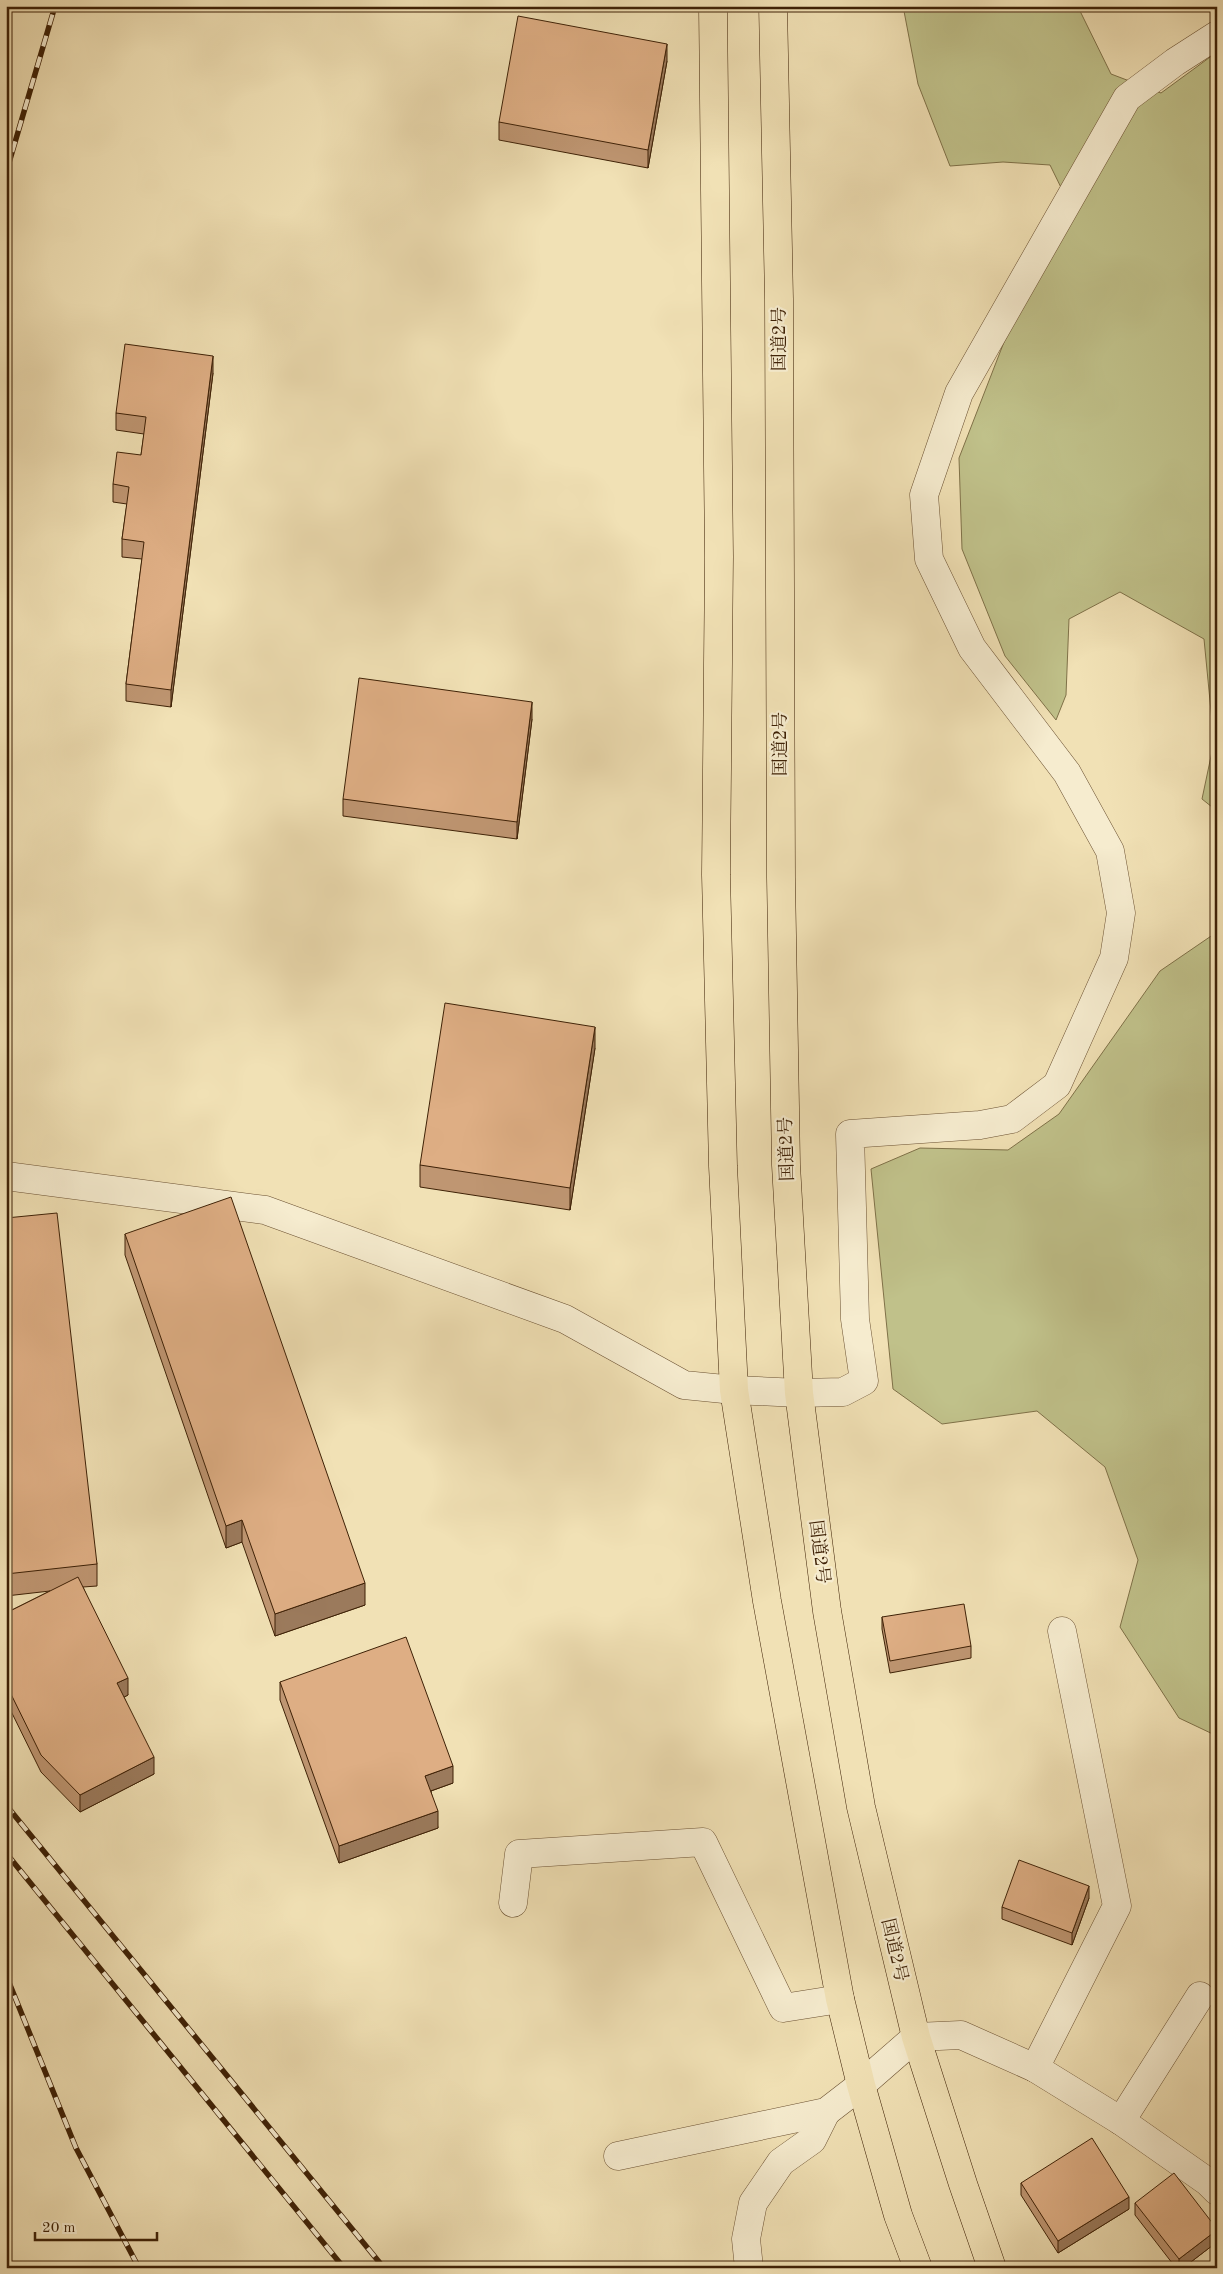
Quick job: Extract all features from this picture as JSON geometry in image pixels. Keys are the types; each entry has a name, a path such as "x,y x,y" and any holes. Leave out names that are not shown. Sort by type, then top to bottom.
{"highway":[{"path":"713,6 719,557 716,876 723,1166 734,1390 779,1668 840,1999 861,2085 898,2215 918,2268"},
{"name":"国道2号","path":"773,6 779,299 781,868 786,1165 799,1393 827,1610 861,1807 916,2038 992,2268"}],"street":[{"path":"6,1176 266,1210 566,1319 684,1385 734,1390 799,1393 843,1392 864,1381 855,1318 850,1134 980,1125 1012,1119 1057,1085 1114,958 1121,913 1110,850 1067,773 972,648 928,559 924,495 958,393 1127,98 1175,62 1217,35"},
{"path":"1035,2068 1117,1906 1062,1631"},
{"path":"512,1904 519,1854 703,1842 783,2008 840,1999"},
{"path":"1121,2121 1200,1996"},
{"path":"618,2156 826,2112 916,2038 961,2035 1035,2068 1121,2121 1208,2182 1217,2191"},
{"path":"749,2268 746,2239 753,2203 781,2162 812,2140 826,2112"}],"green space":[{"path":"903,6 1081,6 1080,11 1111,74 1161,93 1217,52 1217,811 1202,799 1214,742 1204,639 1120,592 1069,619 1066,695 1056,720 1005,656 962,549 959,458 1011,324 1075,216 1050,165 1003,162 950,166 918,84"},
{"path":"1217,932 1217,1736 1179,1718 1120,1627 1138,1560 1105,1467 1037,1411 942,1424 893,1389 871,1169 920,1148 1008,1150 1059,1114 1160,971"}],"building":[{"path":"518,16 667,44 648,150 499,122"},
{"path":"125,344 213,356 171,690 126,684 144,542 122,539 129,487 113,484 117,452 141,455 146,417 116,413"},
{"path":"359,678 532,702 517,822 343,799"},
{"path":"445,1003 595,1027 570,1188 420,1165"},
{"path":"231,1197 365,1583 275,1614 242,1520 226,1526 125,1234"},
{"path":"57,1213 97,1564 6,1574 6,1218"},
{"path":"78,1577 128,1678 117,1683 154,1757 80,1795 41,1755 6,1684 6,1613"},
{"path":"964,1604 971,1646 890,1661 882,1617"},
{"path":"406,1637 453,1766 425,1776 438,1811 339,1846 280,1682"},
{"path":"1019,1860 1089,1886 1072,1933 1002,1907"},
{"path":"1092,2138 1129,2197 1058,2241 1021,2183"},
{"path":"1174,2173 1217,2229 1179,2259 1135,2203"}],"railway":[{"path":"6,173 55,6"},
{"path":"6,1805 384,2268"},
{"path":"6,1853 344,2268"},
{"path":"6,1975 76,2148 139,2268"}]}
